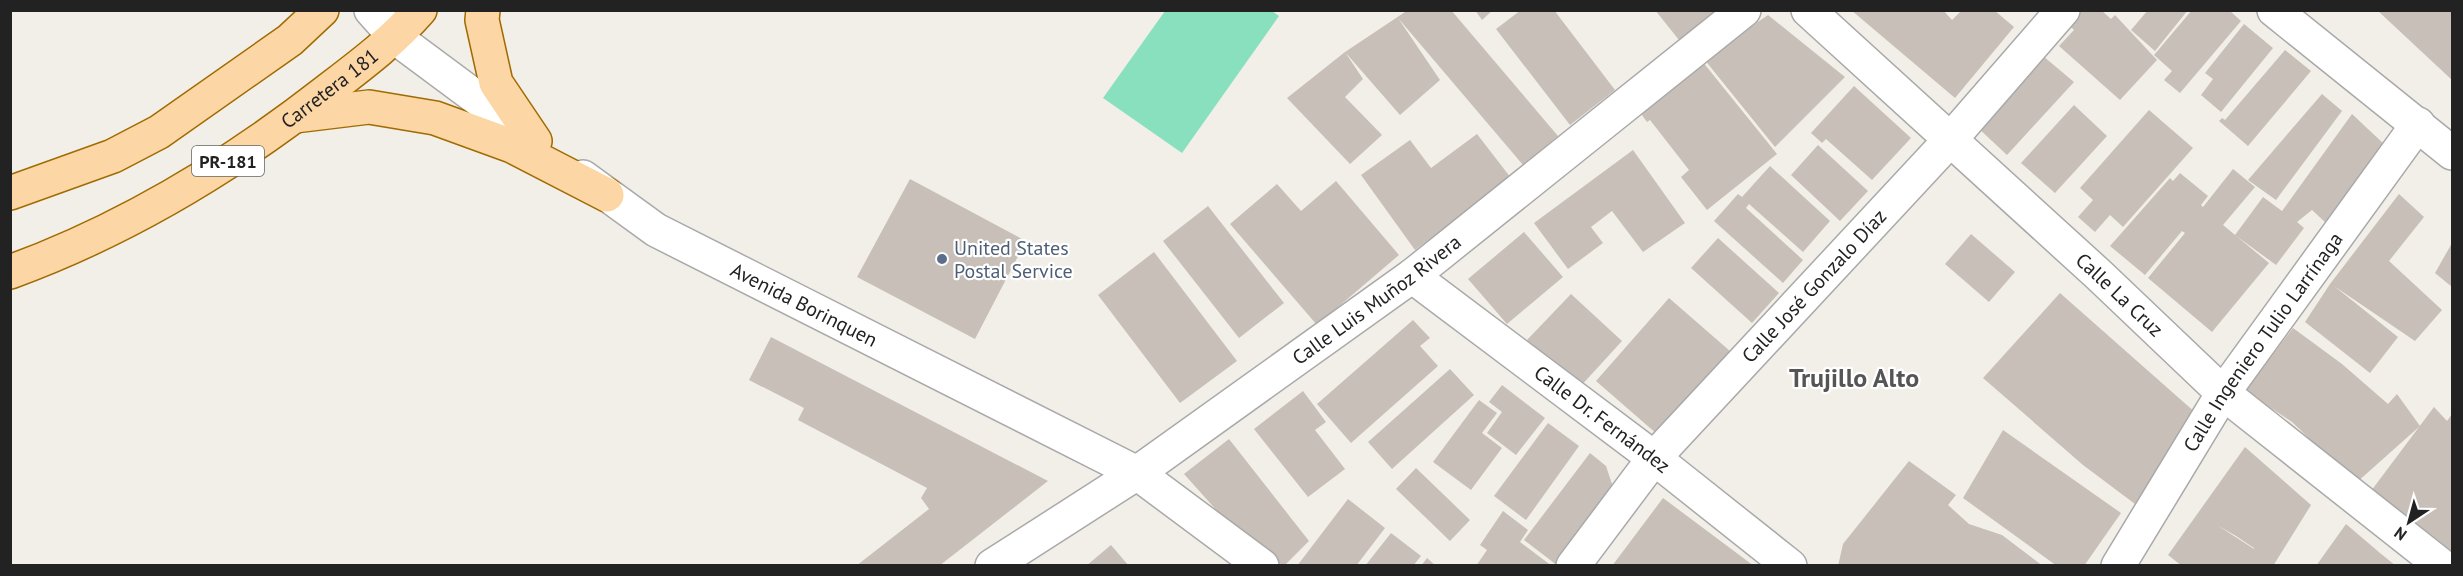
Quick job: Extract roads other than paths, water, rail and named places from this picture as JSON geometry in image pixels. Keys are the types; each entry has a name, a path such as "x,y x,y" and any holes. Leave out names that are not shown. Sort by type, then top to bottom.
{"main road":[{"path":"10,193 113,156 159,132 290,40 322,10"},
{"name":"Carretera 181","path":"10,272 50,257 163,203 295,116 396,38 420,10"},
{"path":"483,10 482,20 496,83 535,141"},
{"path":"295,116 369,107 435,118 512,146 608,195"}],"street":[{"name":"Avenida Borinquen","path":"371,10 396,38 656,230 1137,473 1262,566"},
{"name":"Calle Luis Muñoz Rivera","path":"992,566 1137,473 1412,276 1744,10"},
{"name":"Calle La Cruz","path":"1808,10 2099,275 2223,393 2442,566"},
{"name":"Calle José Gonzalo Díaz","path":"1573,566 1654,458 1950,140 2063,10"},
{"path":"2274,10 2452,153"},
{"name":"Calle Ingeniero Tulio Larrínaga","path":"2118,566 2223,393 2418,124"},
{"name":"Calle Dr. Fernández","path":"1412,276 1654,458 1790,566"}],"place":[{"name":"United States Postal Service","path":"942,259"}],"district":[{"name":"Trujillo Alto","path":"1854,377"}]}
